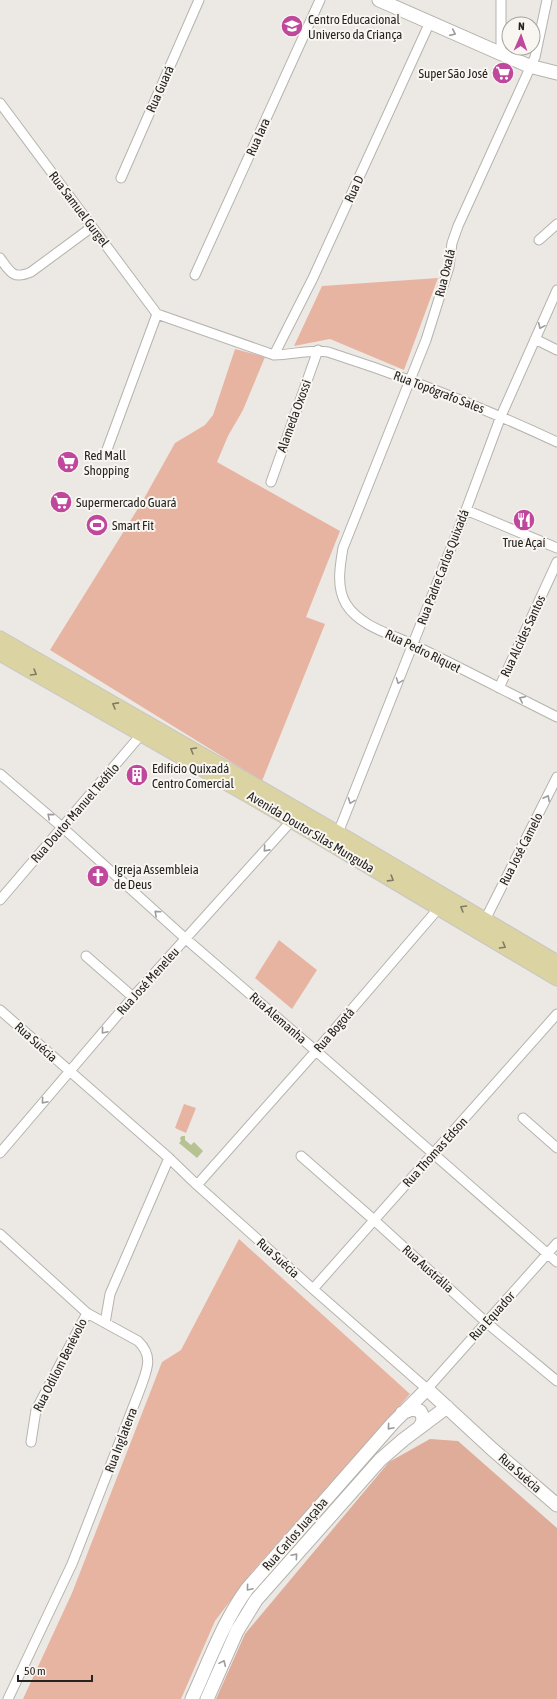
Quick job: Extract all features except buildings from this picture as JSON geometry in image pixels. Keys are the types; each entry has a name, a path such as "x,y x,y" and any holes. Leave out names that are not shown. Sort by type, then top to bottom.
{"main road":[{"name":"Avenida Doutor Silas Munguba","path":"0,639 146,729 336,839 485,920 557,963"},
{"name":"Avenida Doutor Silas Munguba","path":"0,653 146,729"},
{"name":"Avenida Doutor Silas Munguba","path":"336,839 438,908 557,978"}],"street":[{"name":"Rua Guará","path":"121,178 199,0"},
{"name":"Rua Iara","path":"195,275 320,0"},
{"path":"380,0 501,54"},
{"path":"502,0 502,16"},
{"name":"Rua Oxalá","path":"343,548 426,340 449,267 452,243 458,226 529,66 535,57 547,0"},
{"name":"Rua D","path":"274,355 313,278 430,22"},
{"path":"506,56 529,66 557,73"},
{"name":"Rua Samuel Gurgel","path":"0,103 157,314"},
{"path":"539,240 557,224"},
{"path":"0,258 10,272 17,276 24,276 92,227"},
{"name":"Rua Padre Carlos Quixadá","path":"336,839 466,510 501,416 557,290"},
{"path":"105,455 157,314 274,355 291,355 318,350"},
{"path":"535,339 557,350"},
{"name":"Rua Topógrafo Sales","path":"318,350 328,352 410,381 501,416 557,442"},
{"name":"Alameda Oxossi","path":"271,482 318,350"},
{"path":"466,510 557,548"},
{"name":"Rua Pedro Riquet","path":"343,548 339,574 342,596 354,615 373,626 413,644 557,717"},
{"name":"Rua Alcides Santos","path":"499,688 557,562"},
{"name":"Rua Doutor Manuel Teófilo","path":"0,900 146,729"},
{"name":"Rua Alemanha","path":"0,774 62,827 186,939 557,1262"},
{"name":"Rua José Camelo","path":"485,920 557,777"},
{"name":"Rua José Meneleu","path":"0,1153 134,997 296,816"},
{"name":"Rua Bogotá","path":"197,1185 316,1051 438,908"},
{"path":"86,956 134,997"},
{"name":"Rua Suécia","path":"0,1010 169,1158 313,1289 557,1505"},
{"name":"Rua Thomas Edson","path":"313,1289 557,1014"},
{"path":"523,1118 557,1148"},
{"name":"Rua Austrália","path":"301,1156 487,1323 557,1381"},
{"path":"105,1323 110,1294 169,1158"},
{"name":"Rua Inglaterra","path":"0,1234 87,1313 138,1341 144,1347 148,1363 139,1392 69,1571 8,1699"},
{"name":"Rua Equador","path":"427,1389 557,1243"},
{"name":"Rua Odilom Benévolo","path":"31,1442 36,1410 87,1313"},
{"name":"Rua Carlos Juaçaba","path":"192,1699 228,1620 247,1589 402,1414 427,1389"},
{"name":"Rua Carlos Juaçaba","path":"207,1699 237,1631 256,1600 380,1460 446,1407"},
{"path":"402,1414 412,1409 420,1411 423,1418 422,1425 419,1428"}],"shaded area":[{"path":"438,278 404,370 330,339 294,346 322,286"},
{"path":"235,349 265,357 243,410 228,436 217,462 340,531 306,617 325,624 262,781 50,650 142,502 175,443 205,425 213,415"},
{"path":"279,940 317,970 292,1009 255,978"},
{"path":"184,1104 196,1108 186,1133 175,1128"},
{"path":"182,1136 185,1136 185,1140 191,1145 194,1142 203,1151 197,1158 179,1143"},
{"path":"239,1239 410,1394 252,1572 215,1621 181,1699 23,1699 72,1593 162,1362 181,1350"},
{"path":"430,1439 458,1441 557,1528 557,1699 216,1699 245,1634 389,1462"}],"place":[{"name":"Centro Educacional Universo da Criança","path":"292,26"},
{"name":"Super São José","path":"503,73"},
{"name":"Red Mall Shopping","path":"68,462"},
{"name":"Supermercado Guará","path":"61,502"},
{"name":"True Açaí","path":"524,520"},
{"name":"Smart Fit","path":"97,525"},
{"name":"Edifício Quixadá Centro Comercial","path":"137,775"},
{"name":"Igreja Assembleia de Deus","path":"98,876"}]}
